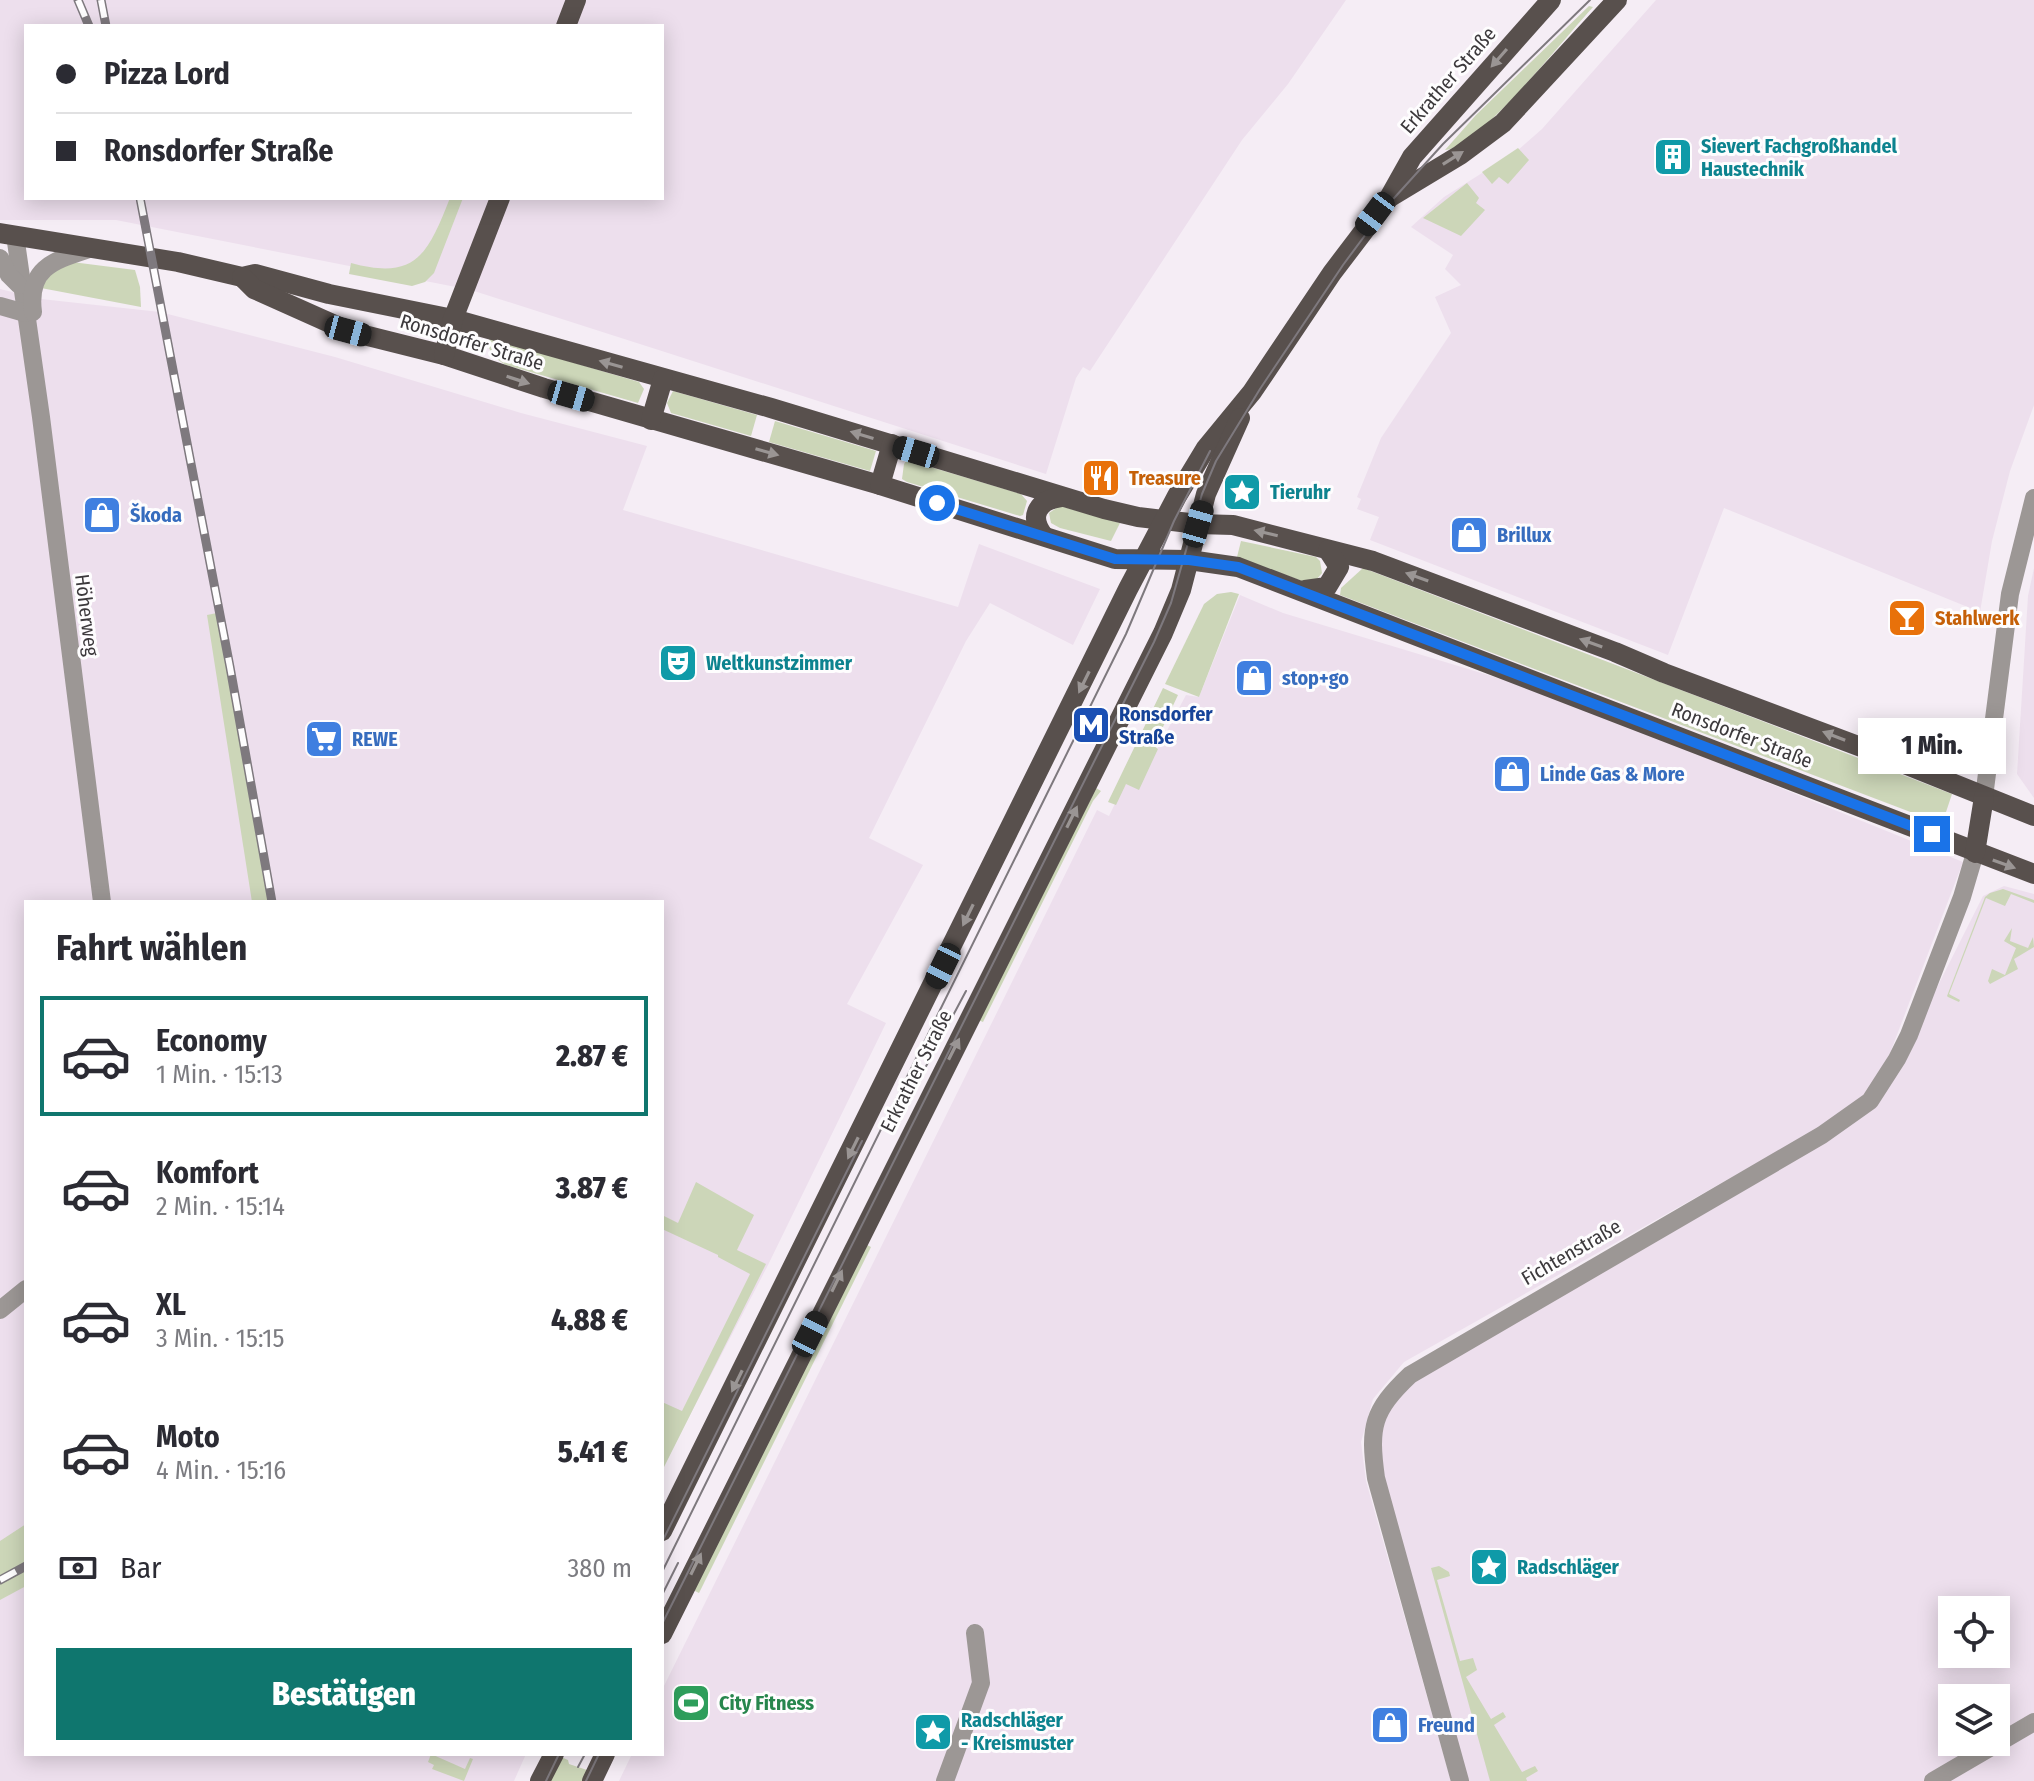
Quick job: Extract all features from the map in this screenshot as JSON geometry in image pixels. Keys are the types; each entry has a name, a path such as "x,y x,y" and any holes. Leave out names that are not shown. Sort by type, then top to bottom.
{"main road":[{"path":"567,24 576,0"},
{"name":"Erkrather Straße","path":"664,1527 1128,589 1206,448 1252,392 1332,273 1389,198 1412,157 1551,0"},
{"name":"Erkrather Straße","path":"1389,198 1460,155 1503,123 1611,4"},
{"path":"444,355 453,319 499,200"},
{"name":"Ronsdorfer Straße","path":"7,234 178,262 242,277 255,274 329,294 453,319 771,408 1061,497 1138,517 1233,525 1363,558 1877,753 2034,816"},
{"name":"Ronsdorfer Straße","path":"242,277 254,289 338,327 444,355 651,420 880,485 1115,559 1189,560 1238,567 2034,874"},
{"path":"651,420 663,379"},
{"name":"Erkrather Straße","path":"664,1630 1149,663 1181,590 1206,494 1252,392"},
{"path":"880,485 892,444"},
{"path":"1206,494 1233,525"},
{"path":"1043,535 1036,523 1038,508 1043,501 1061,497"},
{"path":"1145,559 1177,545 1198,524"},
{"path":"1301,590 1321,589 1331,582 1339,567 1328,550"},
{"path":"1115,559 1128,589"},
{"name":"Fichtenstraße","path":"1975,853 1984,797"},
{"path":"540,1781 553,1756"},
{"path":"592,1781 604,1756"}],"street":[{"name":"Höherweg","path":"7,234 21,286 28,333 102,900"},
{"name":"Höherweg","path":"28,333 35,319 32,298 41,270 49,263 92,248"},
{"name":"Höherweg","path":"0,258 9,275 21,286"},
{"path":"0,306 25,313"},
{"path":"1984,797 2010,594 2034,498"},
{"name":"Fichtenstraße","path":"1460,1781 1376,1478 1372,1450 1374,1428 1383,1403 1410,1375 1822,1135 1870,1101 1909,1035 1962,897 1975,853"},
{"path":"0,1310 24,1291"},
{"path":"945,1781 981,1683 975,1633"},
{"path":"1933,1781 2034,1722"}],"shaded area":[{"path":"0,0 1346,0 1288,84 1242,140 1090,371 1083,367 1076,378 1046,474 471,290 116,220 0,220"},
{"path":"1656,0 2034,0 2034,405 2010,471 1992,541 1980,612 1724,508 1668,655 1370,540 1379,517 1357,509 1361,499 1357,497 1381,438 1451,333 1435,297 1461,285 1445,269 1453,255 1411,227 1444,197 1517,151 1542,129"},
{"path":"0,289 41,299 160,312 335,357 521,413 647,446 623,510 958,607 979,544 1100,589 1073,645 990,603 966,641 869,838 923,865 847,1004 886,1023 768,1265 664,1465 664,900 24,900 24,1565 0,1579"},
{"path":"2034,568 2034,798 2017,774 2028,596"},
{"path":"1240,595 1283,613 1541,691 1963,862 1890,1053 1865,1098 1833,1120 1404,1362 1373,1399 1361,1442 1366,1481 1451,1781 619,1781 631,1756 664,1756 664,1686 1097,810 1109,816 1126,781 1137,787 1186,695 1199,697"},
{"path":"2004,886 2034,894 2034,1781 1466,1781 1378,1476 1381,1412 1406,1383 1878,1105 1983,896"},
{"path":"24,1580 24,1756 525,1756 514,1781 0,1781 0,1592"}],"green space":[{"path":"1589,6 1593,7 1500,111 1460,144 1445,150 1476,115"},
{"path":"1518,148 1529,160 1508,184 1499,177 1492,184 1482,172"},
{"path":"1467,183 1479,198 1476,203 1485,210 1461,236 1423,218"},
{"path":"449,200 462,200 434,273 425,282 412,286 349,274 351,263 373,268 406,265 417,258 435,234"},
{"path":"72,262 135,270 141,307 41,288 52,272"},
{"path":"490,338 639,382 644,389 638,403 506,365 492,353 487,343"},
{"path":"673,391 757,415 751,436 671,413 667,403"},
{"path":"775,421 876,451 870,471 769,442"},
{"path":"907,460 1021,494 1027,501 1023,515 907,482 902,479"},
{"path":"1058,507 1120,523 1111,541 1060,528 1051,523 1049,513"},
{"path":"1241,541 1316,557 1322,573 1317,579 1302,581 1237,557"},
{"path":"1363,568 1952,794 1942,824 1340,595 1341,588"},
{"path":"1217,594 1239,594 1199,697 1165,684 1204,604"},
{"path":"217,613 268,900 252,900 207,615"},
{"path":"1163,688 1178,695 1154,746 1158,749 1139,790 1126,784 1116,805 1108,802"},
{"path":"1096,788 1101,791 1093,801 983,1022 978,1020"},
{"path":"2003,889 2034,900 2034,903 2011,894 2005,906 1986,898 1949,994 1959,1002 1947,996 1985,897"},
{"path":"2012,928 2010,941 2028,948 2033,937 2034,947 2014,959 2018,969 1990,984 1992,969 2005,975 2016,948 2004,941"},
{"path":"696,1182 754,1215 737,1250 766,1264 664,1467 664,1403 682,1411 750,1274 664,1230 664,1216 678,1223"},
{"path":"865,1244 871,1247 699,1593 693,1590"},
{"path":"24,1525 24,1587 0,1600 0,1541"},
{"path":"1439,1566 1450,1576 1437,1580 1460,1661 1473,1658 1477,1670 1466,1677 1491,1719 1503,1712 1506,1717 1494,1725 1522,1772 1535,1766 1538,1771 1526,1778 1527,1781 1490,1781 1431,1568"},
{"path":"430,1756 436,1756 465,1769 470,1758 473,1759 464,1781 432,1769 434,1765 428,1762"},
{"path":"561,1757 569,1764 587,1770 582,1781 549,1781"}],"tram line":[{"path":"664,1620 1154,642 1171,603 1202,494 1216,461 1260,389 1386,207 1443,144 1590,0"},
{"path":"664,1568 1126,634 1174,521 1210,451"},
{"path":"915,1087 966,991"},
{"path":"664,1538 862,1141"},
{"path":"664,1591 678,1563"},
{"path":"546,1781 558,1756"},
{"path":"578,1767 584,1756"},
{"path":"586,1781 598,1756"}],"railway":[{"path":"78,0 88,24"},
{"path":"101,0 106,24"},
{"path":"140,200 272,900"},
{"path":"0,1580 24,1567"}],"place":[{"name":"Sievert Fachgroßhandel Haustechnik","path":"1673,157"},
{"name":"Treasure","path":"1101,478"},
{"name":"Tieruhr","path":"1242,492"},
{"name":"Škoda","path":"102,515"},
{"name":"Brillux","path":"1469,535"},
{"name":"Stahlwerk","path":"1907,618"},
{"name":"Weltkunstzimmer","path":"678,663"},
{"name":"stop+go","path":"1254,678"},
{"name":"Ronsdorfer Straße","path":"1091,725"},
{"name":"REWE","path":"324,739"},
{"name":"Linde Gas & More","path":"1512,774"},
{"name":"Radschläger","path":"1489,1567"},
{"name":"City Fitness","path":"691,1703"},
{"name":"Freund","path":"1390,1725"},
{"name":"Radschläger - Kreismuster","path":"933,1732"}],"route":[{"path":"937,503 1115,559 1189,560 1238,567 1932,834"}]}
